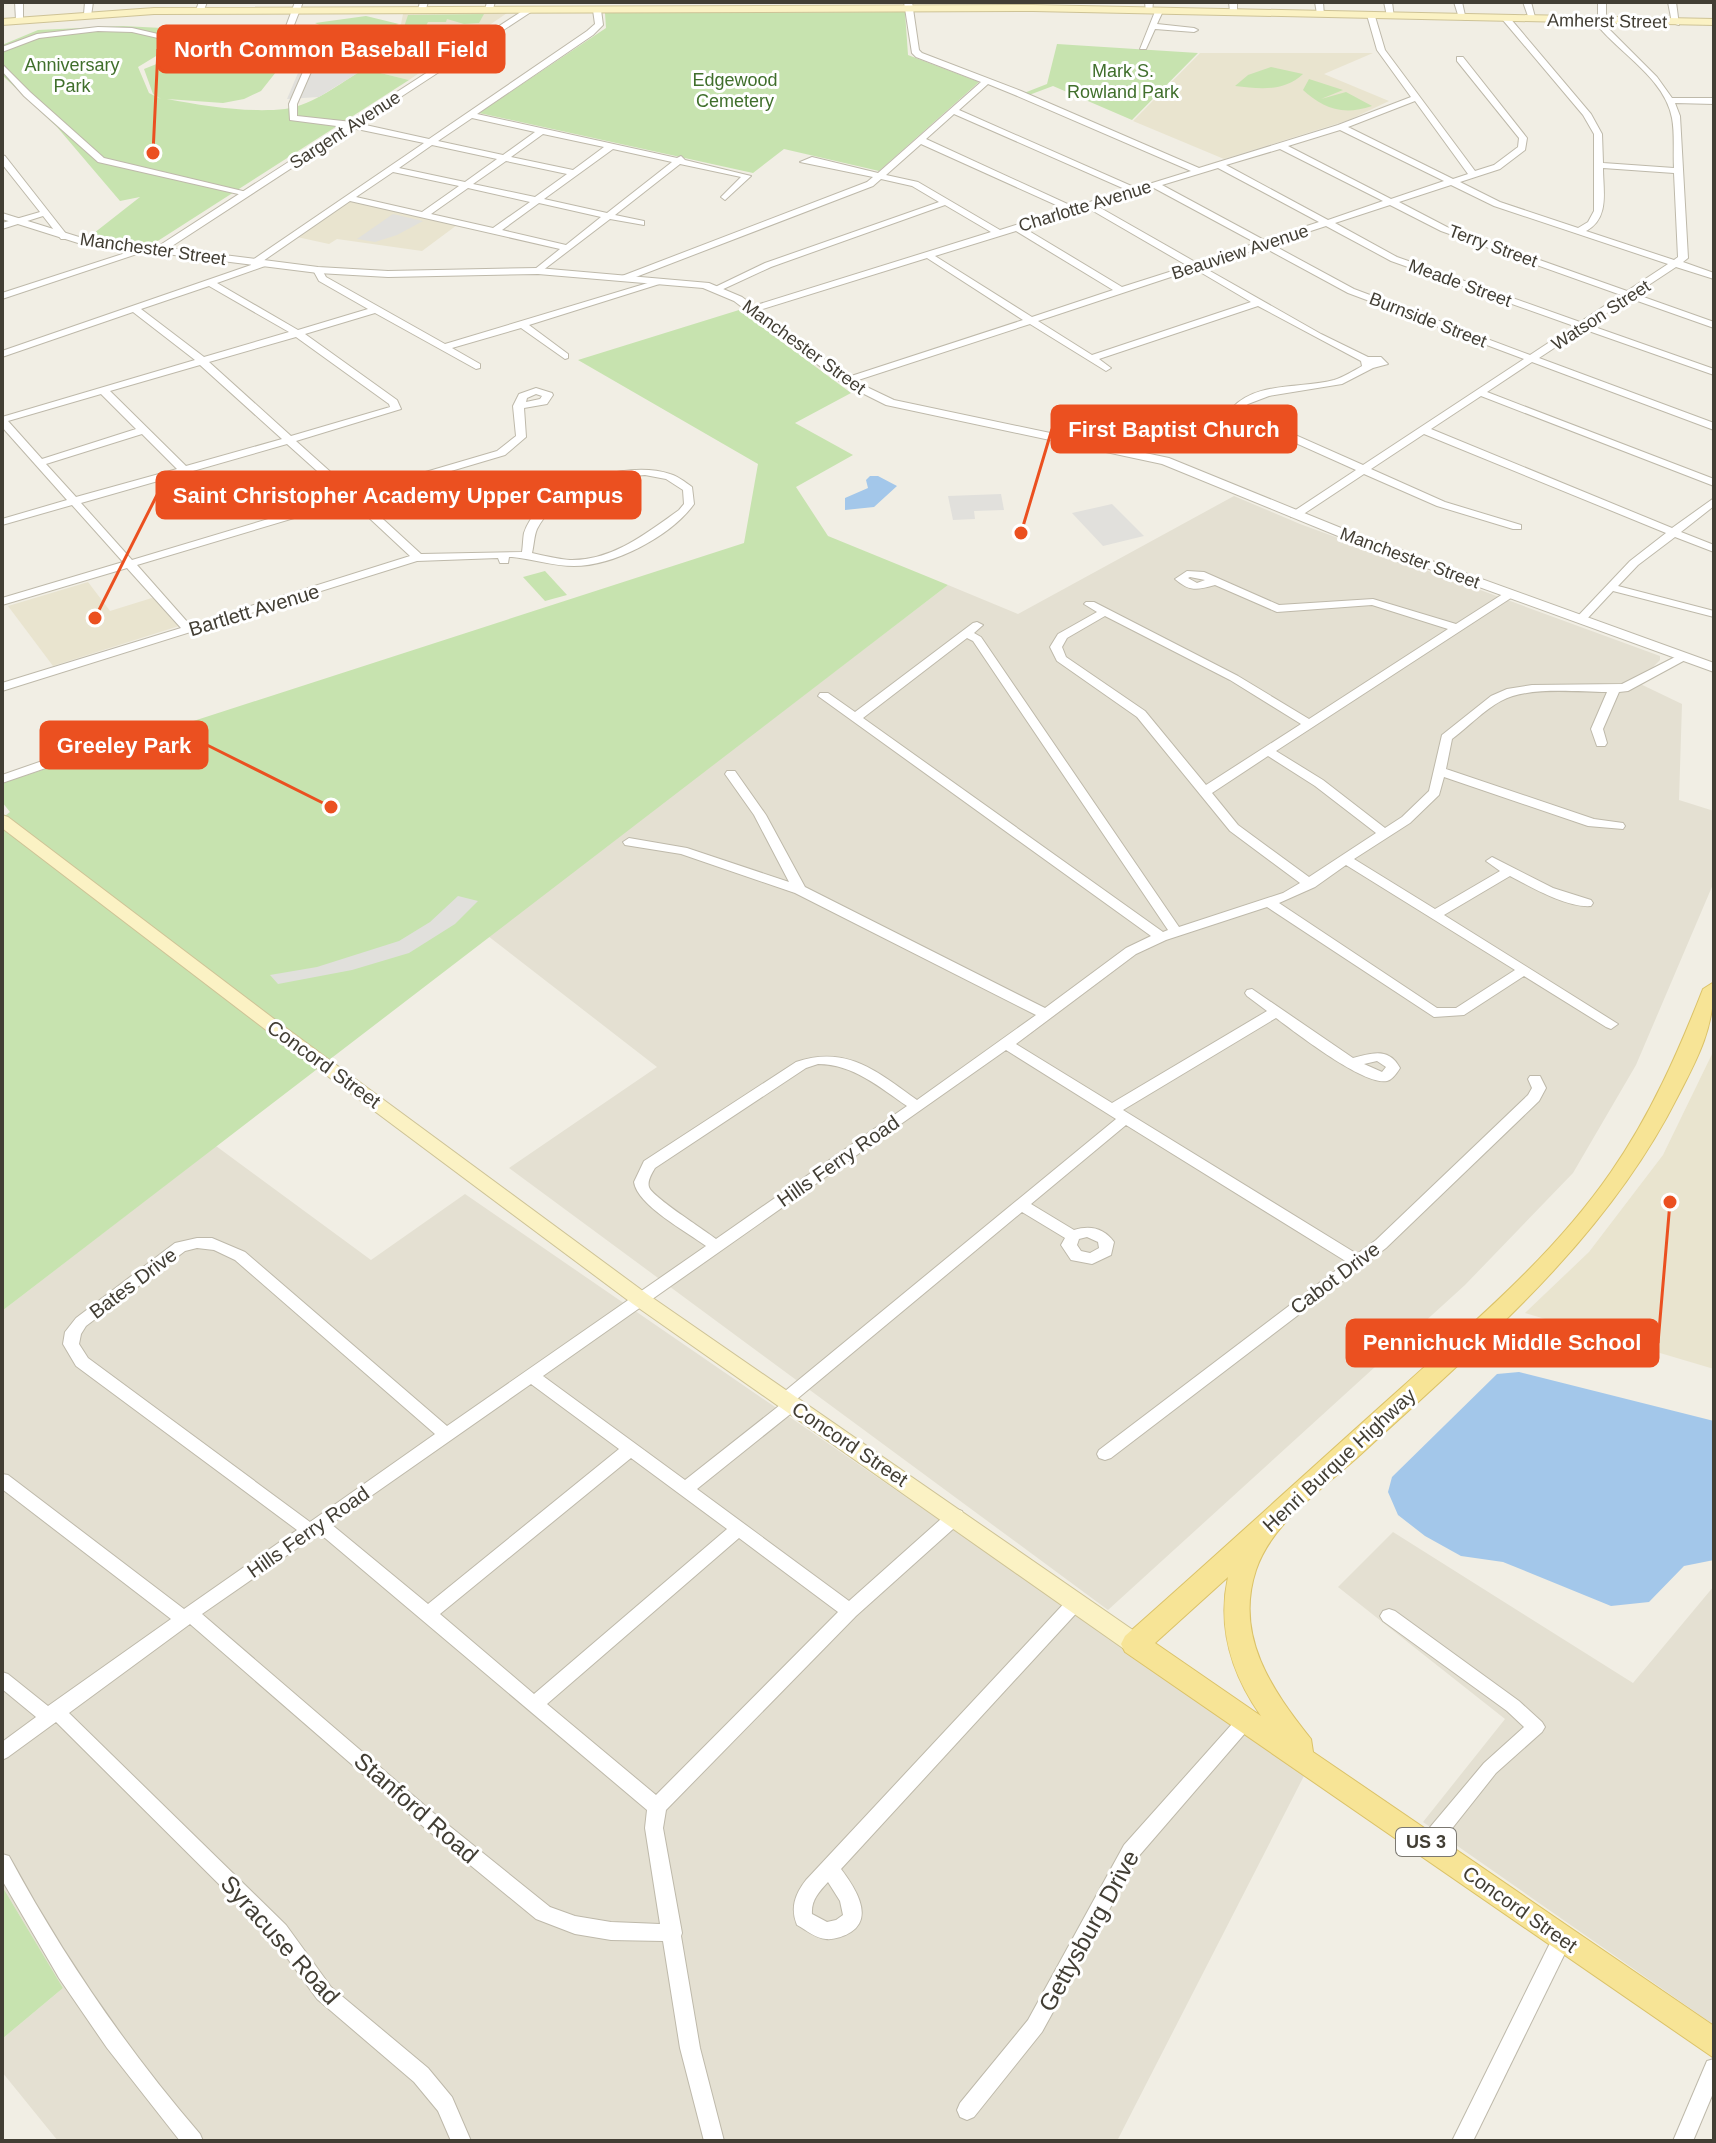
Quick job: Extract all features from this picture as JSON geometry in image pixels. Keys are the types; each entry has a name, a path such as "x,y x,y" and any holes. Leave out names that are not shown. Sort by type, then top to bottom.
{"main road":[{"path":"729,9 746,2"},
{"name":"Amherst Street","path":"2,22 202,6 490,6 530,10 597,10 709,6 729,9 1081,5 1234,7 1321,14 1714,24"},
{"name":"Concord Street","path":"2,820 276,1029 640,1299 1714,2044"},
{"name":"Henri Burque Highway","path":"1135,1644 1473,1337 1537,1274 1593,1212 1658,1116 1683,1069 1714,989"},
{"path":"1260,1532 1246,1559 1237,1592 1237,1635 1247,1670 1261,1696 1317,1768"}],"street":[{"path":"19,2 20,20"},
{"path":"88,14 89,2"},
{"path":"1319,2 1321,14"},
{"path":"1388,2 1391,16"},
{"path":"1458,2 1463,18"},
{"path":"1527,2 1533,19"},
{"path":"1602,2 1601,21 1670,100 1677,123 1685,249 1676,264"},
{"path":"1672,2 1676,23"},
{"path":"909,5 916,53 1199,171"},
{"path":"285,39 298,6"},
{"path":"1143,47 1152,26 1152,8"},
{"name":"Sargent Avenue","path":"153,249 247,193 530,10"},
{"path":"2,354 211,283 258,263 594,30 599,25 597,10"},
{"path":"1371,15 1379,45 1473,174"},
{"path":"1506,19 1591,120 1598,134 1601,165 1598,216 1579,231"},
{"path":"1152,26 1194,30"},
{"path":"2,50 37,36 98,29 132,30 184,42 285,39 303,46 312,55 291,117 356,123 575,173"},
{"name":"Beauview Avenue","path":"846,381 1502,165 1524,141 1481,81 1460,59"},
{"path":"2,66 27,94 101,160 247,193"},
{"path":"625,278 859,189 880,176 987,81"},
{"name":"Charlotte Avenue","path":"753,309 1341,127 1416,98"},
{"path":"1670,100 1714,101"},
{"path":"954,111 1136,191"},
{"path":"470,115 681,159 747,176 725,197"},
{"path":"1341,127 1497,204 1714,276"},
{"path":"423,216 543,130"},
{"path":"920,140 1074,210"},
{"path":"495,231 613,145"},
{"name":"Terry Street","path":"1281,146 1451,232 1714,325"},
{"path":"2,158 64,237"},
{"path":"538,271 681,159"},
{"path":"817,161 915,184 999,233"},
{"name":"Meade Street","path":"1219,165 1408,264 1714,372"},
{"path":"1601,165 1680,171"},
{"path":"392,169 641,223"},
{"name":"Burnside Street","path":"1155,185 1351,291 1714,427"},
{"path":"348,198 568,248"},
{"path":"716,289 768,265 946,202"},
{"path":"1089,205 1367,363 1337,382 1269,393 1243,402 1237,408 1244,416 1441,504 1517,527"},
{"path":"2,226 45,213"},
{"name":"Manchester Street","path":"2,216 64,237 318,270 388,274 538,271 664,281 716,289 753,309 846,381 907,409 1157,458 1295,515 1714,668"},
{"path":"1016,227 1121,291"},
{"path":"2,296 153,249"},
{"path":"928,255 1106,368"},
{"name":"Watson Street","path":"1295,515 1676,264"},
{"path":"318,270 322,279 476,366"},
{"path":"443,348 664,281"},
{"path":"2,522 384,413 397,406 297,333 211,283"},
{"path":"1092,358 1260,302"},
{"path":"135,309 202,361 416,558"},
{"path":"188,629 2,421 375,310"},
{"path":"522,324 565,356"},
{"path":"103,390 184,470"},
{"path":"1481,393 1714,483"},
{"path":"2,602 354,499 509,449 521,437 518,406"},
{"path":"39,463 143,430"},
{"path":"1424,430 1714,549"},
{"name":"Bartlett Avenue","path":"2,687 416,558 503,557 527,553 573,563 617,554 683,512 689,504 688,489 667,474 639,470 605,475 575,489 541,516 526,542 527,553"},
{"path":"1581,619 1634,563 1714,501"},
{"path":"1215,581 1277,609 1373,602 1456,628"},
{"path":"1609,587 1714,614"},
{"path":"1204,792 1510,594"},
{"path":"1090,604 1234,678 1307,723"},
{"path":"1105,612 1062,636 1057,642 1058,653 1080,675 1141,714 1234,828 1310,884"},
{"path":"855,718 977,625"},
{"path":"965,633 977,639 1176,933"},
{"name":"Hills Ferry Road","path":"2,1752 51,1713 446,1434 1006,1044 1110,964 1161,937 1269,903 1310,884 1385,834 1432,798 1440,771 1439,756 1446,738 1503,695 1532,689 1614,690 1640,682 1683,657"},
{"path":"1601,743 1597,729 1614,690"},
{"path":"824,696 1161,937"},
{"path":"1266,750 1319,783 1385,834"},
{"path":"2,779 71,755"},
{"path":"1440,771 1592,823 1619,826"},
{"path":"731,774 760,815 800,890"},
{"path":"629,842 683,851 800,890 1045,1014"},
{"path":"1347,860 1611,1024"},
{"path":"1492,861 1548,891 1586,903"},
{"path":"1434,915 1509,871"},
{"path":"1269,903 1423,1008 1447,1015 1459,1012 1523,971"},
{"path":"1252,993 1351,1063"},
{"path":"686,1489 1021,1205 1119,1114 1277,1011"},
{"path":"1006,1044 1356,1261"},
{"path":"716,1246 647,1196 641,1182 649,1165 801,1065 816,1059 850,1063 916,1106"},
{"name":"Cabot Drive","path":"1105,1454 1381,1244 1527,1105 1539,1088 1535,1079"},
{"path":"1021,1205 1073,1236"},
{"name":"Bates Drive","path":"315,1527 82,1362 71,1344 73,1332 81,1322 180,1247 194,1242 221,1245 240,1256 446,1434"},
{"path":"532,1376 850,1611"},
{"path":"427,1615 631,1449"},
{"name":"Stanford Road","path":"2,1480 187,1617 543,1913 575,1925 611,1931 673,1933"},
{"path":"714,2141 690,2048 654,1828 657,1807 850,1611 956,1516"},
{"path":"315,1527 537,1702 657,1807"},
{"path":"537,1702 739,1529"},
{"path":"829,1869 1076,1602"},
{"path":"1389,1616 1513,1706 1536,1727 1490,1768 1428,1844"},
{"name":"Syracuse Road","path":"2,1679 51,1713 279,1931 324,1993 421,2075 445,2104 461,2141"},
{"name":"Gettysburg Drive","path":"967,2110 1035,2026 1131,1851 1247,1719"},
{"path":"2,1862 81,1996 124,2057 193,2141"},
{"path":"1462,2141 1562,1939"},
{"path":"1683,2141 1714,2068"}],"shaded area":[{"path":"507,13 409,80 364,69 367,42 401,24 403,14"},
{"path":"310,42 367,50 361,71 319,97 287,99 298,73 310,72 319,49 307,45"},
{"path":"1200,53 1373,53 1324,74 1389,101 1349,120 1224,159 1133,121"},
{"path":"348,201 457,225 422,251 337,239 329,244 297,237"},
{"path":"393,214 423,221 397,235 375,242 357,239"},
{"path":"1001,494 1004,510 974,511 975,519 953,520 948,496"},
{"path":"1234,496 1300,524 1660,656 1660,660 1647,673 1632,680 1682,704 1679,800 1714,811 1714,882 1636,1065 1573,1173 1465,1285 1108,1610 509,1168 657,1067 488,936 948,585 1018,614"},
{"path":"1112,504 1144,536 1103,546 1072,513"},
{"path":"88,582 110,611 155,597 179,626 53,666 8,606"},
{"path":"458,896 478,901 455,924 409,953 352,970 278,984 270,975 317,967 399,941 430,922"},
{"path":"1714,1050 1714,1369 1525,1313 1589,1252 1663,1155"},
{"path":"216,1146 371,1260 465,1194 1306,1772 1117,2141 58,2141 2,2072 2,2039 63,1988 2,1886 2,1311"},
{"path":"1393,1532 1633,1683 1714,1586 1714,2025 1423,1822 1505,1719 1338,1587"}],"green space":[{"name":"Edgewood Cemetery","path":"905,12 908,55 979,82 879,171 784,149 753,173 479,113 606,28 605,13"},
{"path":"484,14 479,23 464,24 447,19 446,22 428,22 426,26 404,27 408,15"},
{"path":"366,16 399,24 351,39 315,23"},
{"name":"Anniversary Park","path":"123,26 162,28 175,38 171,47 138,67 149,93 161,99 153,94 144,69 174,57 237,53 241,46 265,46 267,42 290,47 309,58 303,72 276,72 261,91 244,99 223,103 167,99 241,109 285,109 316,98 364,69 409,80 153,244 89,237 140,197 120,201 57,127 2,75 2,45 38,30"},
{"name":"Mark S. Rowland Park","path":"1057,44 1198,53 1132,120 1053,86 1029,95 1024,93 1047,84"},
{"path":"1271,67 1303,74 1280,86 1235,86 1248,75"},
{"path":"1309,79 1343,90 1321,99 1346,92 1372,106 1341,110 1324,105 1303,90"},
{"path":"739,310 851,393 795,423 853,455 796,487 828,536 948,585 2,1311 2,818 10,812 2,802 2,783 744,543 758,464 578,360"},
{"path":"545,571 567,595 545,601 523,577"},
{"path":"2,1886 63,1988 2,2039"}],"water":[{"path":"870,476 878,476 897,486 874,507 845,510 845,498 868,488 866,480"},
{"path":"1519,1372 1714,1421 1714,1560 1684,1566 1649,1602 1611,1606 1503,1562 1461,1556 1425,1536 1398,1515 1388,1492 1392,1477 1497,1374"}],"place":[{"name":"North Common Baseball Field","path":"153,153"},
{"name":"First Baptist Church","path":"1021,533"},
{"name":"Saint Christopher Academy Upper Campus","path":"95,618"},
{"name":"Greeley Park","path":"331,807"},
{"name":"Pennichuck Middle School","path":"1670,1202"}]}
